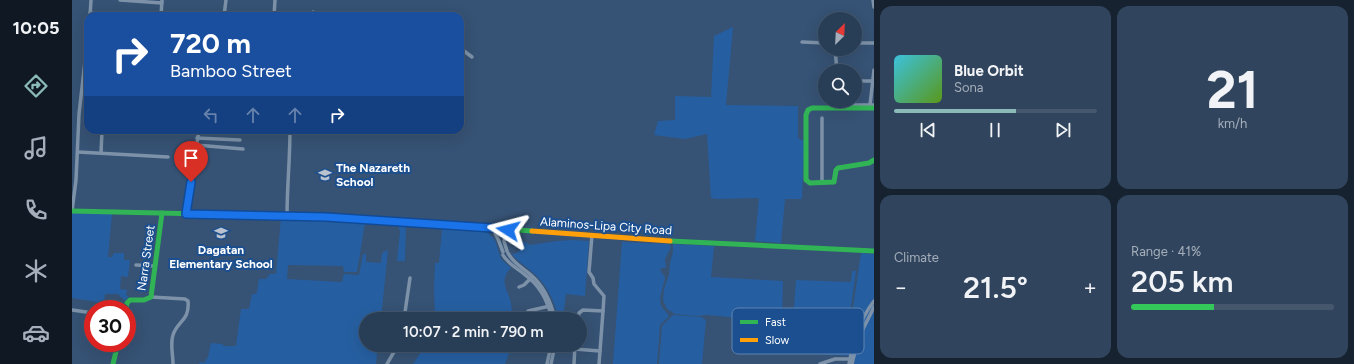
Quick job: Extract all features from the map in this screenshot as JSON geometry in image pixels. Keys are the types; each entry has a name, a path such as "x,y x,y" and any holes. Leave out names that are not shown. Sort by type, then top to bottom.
{"main road":[{"path":"873,106 812,108 806,112 806,180 807,182 835,182 836,170 838,168 869,163 874,160"},
{"name":"Alaminos-Lipa City Road","path":"72,211 287,216 508,229 654,240 874,251"},
{"name":"Narra Street","path":"136,300 146,300 150,299 151,297 162,213"},
{"path":"113,364 116,352"}],"street":[{"path":"90,12 91,0"},
{"path":"120,0 162,2 161,12"},
{"path":"224,12 226,0"},
{"path":"274,12 275,0"},
{"path":"873,0 874,8"},
{"path":"802,42 818,43"},
{"path":"862,43 874,43"},
{"path":"464,51 472,57"},
{"path":"862,106 873,106 874,70"},
{"path":"862,81 874,81"},
{"path":"72,211 78,152 79,114 84,86"},
{"path":"822,118 822,182"},
{"path":"101,153 102,134"},
{"path":"186,214 198,134"},
{"path":"287,216 287,180 290,155 290,134"},
{"path":"197,138 240,140"},
{"path":"196,145 243,149"},
{"path":"78,152 168,157"},
{"path":"492,228 505,251 510,264 532,278 543,294 552,312"},
{"path":"505,251 505,239 508,229"},
{"path":"592,235 588,270 593,278 594,284 603,294 599,364"},
{"path":"136,265 155,266"},
{"path":"405,312 410,278"},
{"path":"519,287 532,278"},
{"path":"151,297 185,299 188,301 186,316 172,336 173,364"},
{"path":"864,317 874,301"},
{"path":"528,311 550,306"},
{"path":"550,306 551,312"},
{"path":"864,327 874,307"},
{"path":"72,310 84,312"},
{"path":"580,312 585,310 603,311"},
{"path":"587,349 600,351"},
{"path":"387,364 394,352"},
{"path":"547,364 552,352"},
{"path":"551,364 553,352"},
{"path":"574,364 575,352"},
{"path":"852,354 852,364"},
{"path":"849,364 853,354"},
{"path":"820,364 835,359 851,359"}],"shaded area":[{"path":"733,27 726,105 798,106 798,138 804,141 802,199 785,199 781,243 755,241 759,198 711,198 707,134 685,139 654,135 658,121 675,120 675,96 711,97 714,36"},
{"path":"72,213 112,214 108,257 112,257 114,253 124,253 124,260 130,260 128,277 121,276 120,289 127,290 126,295 129,297 123,300 119,294 105,294 104,300 85,300 72,298"},
{"path":"281,217 365,223 357,272 344,272 343,266 288,265 287,279 342,282 344,274 359,275 363,254 366,254 366,262 381,263 382,253 388,250 382,312 359,312 359,352 377,352 376,364 199,364 200,362 204,363 208,357 211,343 222,344 224,346 236,346 241,309 249,309 252,294 256,294 257,292 259,279 266,279 270,274 276,274"},
{"path":"398,224 406,225 405,261 397,261 400,232"},
{"path":"442,228 459,228 461,230 489,233 495,240 501,259 511,268 504,281 511,303 512,312 435,312 435,263 439,263"},
{"path":"524,241 530,245 557,241 589,241 585,296 566,294 564,312 556,312 555,305 545,286 512,254 517,253 523,247 522,242"},
{"path":"622,242 669,244 671,247 665,259 666,268 662,268 660,270 665,277 660,302 661,306 669,316 660,325 657,364 613,364"},
{"path":"673,244 714,246 711,277 783,281 782,308 732,308 732,317 675,314 667,309 663,300 664,289 669,275"},
{"path":"861,253 874,254 874,364 854,364 855,356 815,354 864,354 864,308 853,308"},
{"path":"852,271 856,271 851,308 794,308 796,280 851,282"},
{"path":"673,315 701,317 706,320 702,364 659,364 662,326"},
{"path":"421,352 509,352 505,364 413,364"}],"traffic: fast":[{"path":"874,108 812,108 808,110 806,115 806,180 810,183 834,182 836,170 838,168 869,163 874,160"},
{"path":"72,211 326,217 532,231"},
{"path":"136,300 144,300 151,297 162,213"},
{"path":"670,241 874,251"},
{"path":"113,364 116,352"}],"traffic: slow":[{"path":"532,231 670,241"}],"place":[{"name":"The Nazareth School","path":"325,175"},
{"name":"Dagatan Elementary School","path":"221,233"}],"route":[{"path":"191,182 186,214 326,217 508,230"}]}
